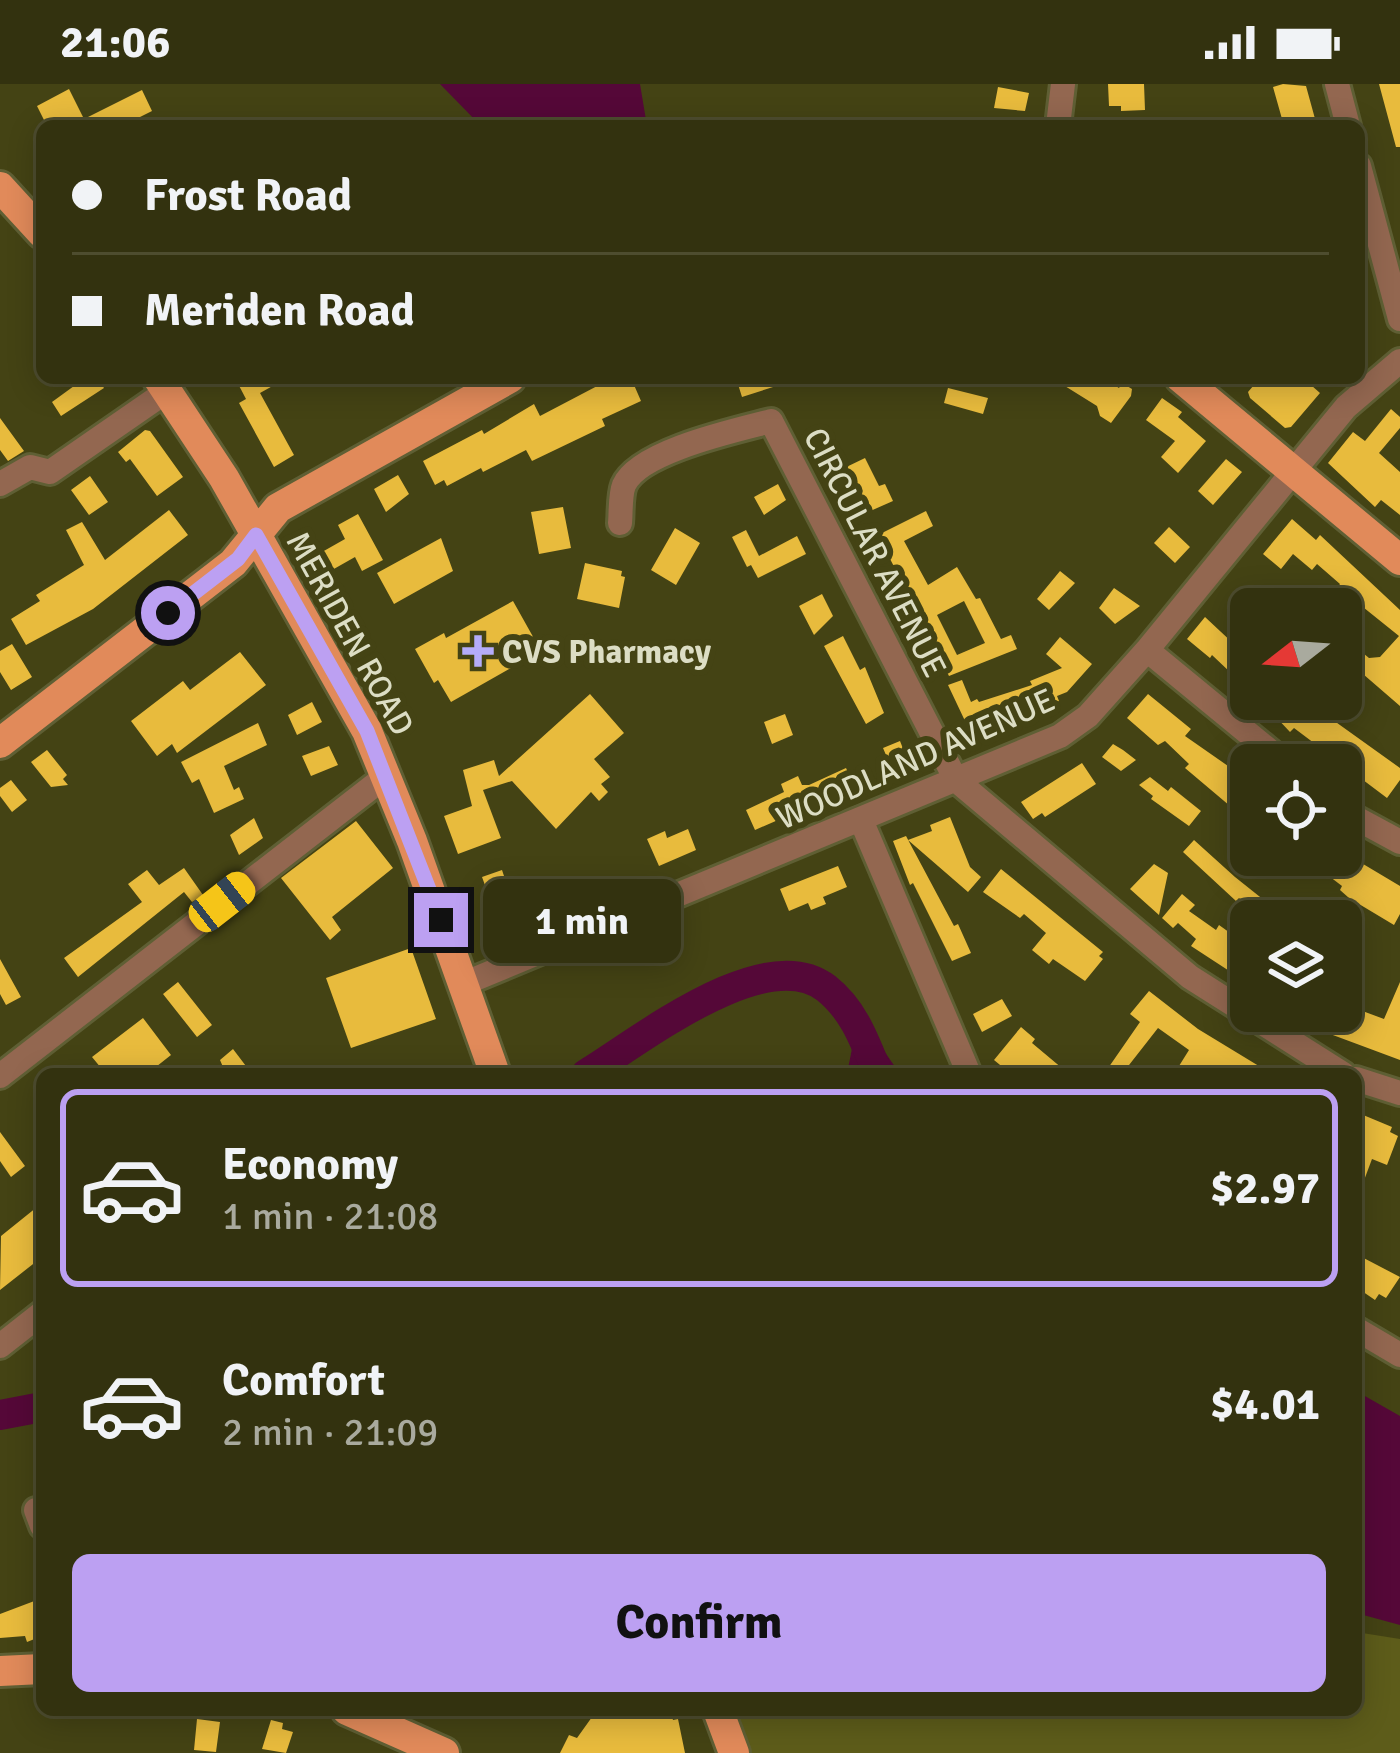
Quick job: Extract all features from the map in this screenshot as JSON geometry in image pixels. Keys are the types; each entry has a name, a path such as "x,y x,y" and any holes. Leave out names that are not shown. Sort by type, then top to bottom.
{"main road":[{"path":"0,187 36,226"},
{"name":"MERIDEN ROAD","path":"163,384 356,711 386,776 493,1068"},
{"path":"0,743 233,563 284,504 499,384"},
{"path":"1188,384 1400,560"},
{"path":"0,1671 36,1670"},
{"path":"355,1716 399,1744 444,1753"},
{"path":"720,1716 734,1753"}],"street":[{"path":"1059,120 1064,84"},
{"path":"1337,84 1346,120"},
{"path":"1365,189 1400,320"},
{"name":"WOODLAND AVENUE","path":"463,984 1060,736 1088,716 1148,650 1346,406 1400,361"},
{"path":"0,484 30,467 50,472 163,384"},
{"name":"CIRCULAR AVENUE","path":"620,523 624,484 644,464 716,435 771,421 956,780 1190,977 1333,1068"},
{"path":"1148,650 1262,744"},
{"path":"0,1076 386,776"},
{"path":"861,820 966,1068"},
{"path":"1362,821 1400,842"},
{"path":"1362,1081 1400,1093"},
{"path":"0,1346 36,1318"},
{"path":"1362,1333 1400,1355"}],"shaded area":[{"path":"440,84 640,84 646,120 475,120"},
{"path":"857,1023 866,1025 896,1068 848,1068"},
{"path":"1362,1394 1400,1416 1400,1625 1362,1615"},
{"path":"1362,1633 1400,1639 1400,1753 752,1753 737,1716 1362,1716"}],"building":[{"path":"1108,84 1144,84 1145,110 1121,111 1121,106 1109,106"},
{"path":"1379,84 1400,84 1400,147 1396,147"},
{"path":"1306,86 1315,120 1282,120 1273,87"},
{"path":"998,87 1029,93 1025,111 994,108"},
{"path":"69,89 84,119 142,90 152,111 134,120 44,120 37,106"},
{"path":"77,384 104,388 61,416 52,402"},
{"path":"238,384 276,384 260,393 294,455 274,467 239,403 246,399"},
{"path":"601,384 634,384 641,401 602,419 605,426 532,461 526,450 447,486 444,480 435,485 423,461 482,430 484,434 534,404 540,416"},
{"path":"738,384 783,384 742,397"},
{"path":"1062,384 1119,388 1124,384 1132,389 1111,423 1100,416 1097,406"},
{"path":"1255,384 1310,384 1320,393 1285,428 1248,392"},
{"path":"948,388 988,398 983,414 944,403"},
{"path":"1162,398 1182,412 1178,417 1206,441 1178,473 1161,457 1175,441 1146,420"},
{"path":"1391,409 1400,417 1400,428 1379,453 1400,472 1400,515 1381,500 1375,507 1328,463 1353,432 1365,441"},
{"path":"0,418 24,451 8,461 0,450"},
{"path":"145,430 183,477 157,496 130,459 126,462 118,452"},
{"path":"865,458 893,501 859,516 836,472"},
{"path":"1226,459 1242,472 1213,505 1198,491"},
{"path":"398,475 409,494 386,512 374,489"},
{"path":"90,476 108,502 89,515 71,490"},
{"path":"778,484 786,500 764,515 754,497"},
{"path":"563,507 571,548 539,554 531,512"},
{"path":"169,510 188,535 93,609 26,645 11,619 40,601 36,595 84,565 66,530 82,522 105,560"},
{"path":"926,511 933,526 904,541 928,585 957,567 1001,639 1011,635 1017,649 949,676 940,658 930,655 906,606 913,603 888,555 882,558 872,538","holes":["964,601 985,643 957,655 937,615"]},
{"path":"358,514 383,560 362,571 355,557 325,574 315,556 345,539 338,525"},
{"path":"1292,519 1316,540 1320,535 1400,610 1400,706 1362,673 1362,652 1369,658 1380,657 1399,636 1362,606 1362,588 1339,588 1317,564 1312,570 1293,554 1281,569 1263,554"},
{"path":"1169,527 1190,547 1175,563 1154,543"},
{"path":"675,528 700,543 676,585 651,570"},
{"path":"746,530 759,556 797,536 806,554 758,578 732,537"},
{"path":"441,538 453,571 394,604 377,573"},
{"path":"585,563 622,571 619,608 577,599"},
{"path":"1060,571 1075,583 1049,610 1037,599"},
{"path":"1114,588 1140,606 1115,624 1099,608"},
{"path":"822,594 833,616 814,635 799,606"},
{"name":"CVS Pharmacy","path":"513,601 541,651 451,702 415,649 444,633 446,638"},
{"path":"1205,617 1230,640 1230,672 1212,655 1210,658 1187,639"},
{"path":"843,636 860,670 865,667 884,713 866,724 824,646"},
{"path":"1060,637 1092,664 1067,692 1057,696 1059,701 974,740 948,685 962,680 971,702 979,702 1032,685 1030,681 1062,668 1046,654"},
{"path":"12,644 32,677 11,690 0,672 0,651"},
{"path":"240,652 266,685 177,753 172,744 157,756 131,721 183,681 190,690"},
{"path":"590,694 624,733 594,759 610,777 601,784 608,792 599,801 591,792 556,829 512,781 483,790 501,838 458,854 444,816 472,806 463,770 494,760 499,776"},
{"path":"1148,694 1191,729 1185,736 1230,767 1230,806 1185,768 1189,764 1165,741 1158,745 1127,718"},
{"path":"312,702 322,722 297,735 288,715"},
{"path":"785,714 793,735 772,744 764,722"},
{"path":"1279,720 1333,720 1400,768 1400,780 1387,798 1362,779 1362,744 1315,744 1294,728 1290,732"},
{"path":"258,723 267,745 224,766 234,790 239,787 244,799 214,813 199,779 192,783 181,762"},
{"path":"900,741 911,769 895,776 883,748"},
{"path":"1113,744 1136,760 1121,771 1102,757"},
{"path":"329,746 338,765 311,776 302,756"},
{"path":"47,750 67,775 63,779 68,785 51,787 31,762"},
{"path":"1082,763 1096,784 1045,817 1042,813 1033,819 1021,802"},
{"path":"846,768 857,793 836,802 833,796 755,830 746,810 784,792 781,784 798,776 802,785 809,785"},
{"path":"1150,777 1201,811 1189,826 1139,785"},
{"path":"11,780 27,800 12,812 0,796 0,788"},
{"path":"950,817 970,867 981,877 968,892 908,840 932,831 930,825"},
{"path":"254,818 263,838 239,855 230,835"},
{"path":"356,821 393,868 332,917 341,930 330,940 281,878"},
{"path":"688,829 696,850 659,866 647,839 665,831 667,838"},
{"path":"906,836 971,953 952,961 913,883 910,885 893,841"},
{"path":"1194,840 1230,876 1264,900 1235,900 1183,852"},
{"path":"1362,863 1400,886 1400,914 1394,925 1362,906 1362,900 1349,898 1340,890 1342,886 1329,876 1362,876"},
{"path":"1154,864 1168,873 1159,915 1130,889"},
{"path":"838,866 847,887 823,897 826,904 811,910 808,903 789,911 780,889"},
{"path":"184,868 203,895 192,902 184,892 78,977 64,958 142,902 128,884 147,870 159,885"},
{"path":"1001,869 1103,952 1099,956 1103,959 1085,981 1032,950 1046,933 1024,914 1020,918 983,892"},
{"path":"502,870 512,900 493,907 482,877"},
{"path":"1182,894 1195,905 1189,911 1216,930 1219,925 1230,933 1230,971 1191,946 1196,939 1178,923 1173,928 1162,918"},
{"path":"411,948 436,1019 351,1048 326,978"},
{"path":"0,959 21,997 6,1005 0,994"},
{"path":"178,982 212,1025 197,1037 163,994"},
{"path":"1400,982 1400,1060 1325,1032 1362,1032 1362,1011 1384,1019"},
{"path":"1149,991 1198,1029 1262,1068 1178,1068 1189,1050 1158,1028 1127,1068 1108,1068 1140,1022 1130,1014"},
{"path":"1002,999 1012,1016 982,1032 973,1014"},
{"path":"143,1018 171,1055 155,1068 101,1068 92,1057"},
{"path":"1021,1027 1062,1068 1004,1068 994,1060"},
{"path":"233,1049 247,1068 223,1068 220,1060"},
{"path":"1362,1114 1392,1127 1390,1132 1398,1136 1387,1165 1372,1159 1362,1186"},
{"path":"0,1132 25,1166 11,1177 0,1161"},
{"path":"36,1208 36,1262 0,1290 1,1236"},
{"path":"1362,1257 1400,1277 1386,1298 1379,1294 1375,1300 1362,1291"},
{"path":"36,1600 36,1638 27,1642 25,1636 0,1638 0,1614"},
{"path":"593,1716 672,1716 678,1719 685,1753 560,1753 569,1735 577,1738"},
{"path":"197,1719 220,1722 216,1752 194,1750"},
{"path":"271,1720 293,1732 286,1753 262,1749"}],"waterway":[{"path":"595,1068 703,1001 770,977 800,977 826,988 858,1027 875,1068"},
{"path":"0,1415 36,1408"}],"place":[{"name":"CVS Pharmacy","path":"478,651"}],"route":[{"path":"168,613 238,559 256,535 367,731 441,920"}]}
